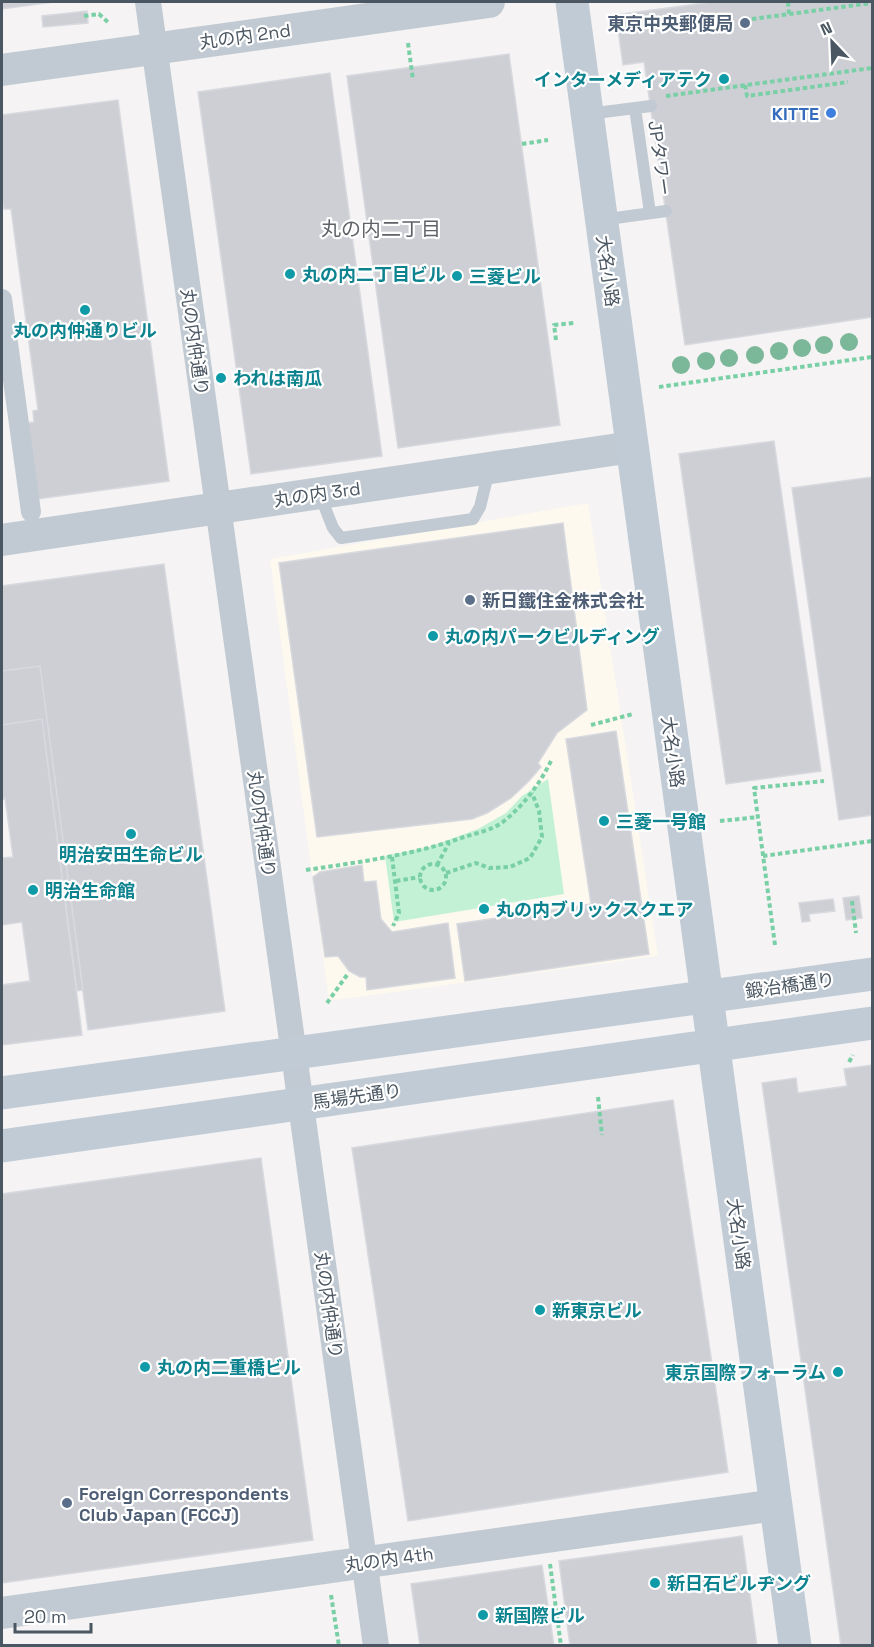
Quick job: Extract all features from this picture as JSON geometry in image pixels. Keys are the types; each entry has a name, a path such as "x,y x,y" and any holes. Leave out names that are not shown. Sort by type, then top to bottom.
{"main road":[{"name":"大名小路","path":"572,2 795,1646"},
{"name":"鍛冶橋通り","path":"707,997 873,974"},
{"path":"2,1093 707,997"},
{"path":"713,1046 873,1023"},
{"name":"馬場先通り","path":"2,1146 713,1046"}],"street":[{"name":"丸の内仲通り","path":"148,2 376,1646"},
{"name":"丸の内 2nd","path":"2,70 489,2"},
{"path":"2,299 31,512"},
{"name":"丸の内 3rd","path":"2,540 632,447"},
{"name":"丸の内 4th","path":"2,1613 776,1504"}],"lane":[{"name":"JPタワー","path":"587,114 635,108 655,102"},
{"name":"JPタワー","path":"635,108 650,213"},
{"name":"JPタワー","path":"601,220 666,212"},
{"path":"320,494 333,528 341,538 462,521 473,519 480,507 489,468"}],"path":[{"path":"788,2 789,14"},
{"path":"752,19 873,3"},
{"path":"84,16 99,14 110,24"},
{"path":"408,43 413,80"},
{"path":"655,102 745,85 873,68"},
{"path":"745,85 747,96 848,82"},
{"path":"522,144 548,140"},
{"path":"556,340 554,325 574,323"},
{"path":"658,387 873,357"},
{"path":"591,725 633,714"},
{"path":"306,870 392,857 449,843 501,823 532,793 551,761"},
{"path":"775,945 754,788 824,781"},
{"path":"446,873 476,863 489,868 510,867 530,858 542,837 539,811 532,793"},
{"path":"720,821 758,817"},
{"path":"763,856 873,841"},
{"path":"437,865 449,843"},
{"path":"392,857 399,913 393,926"},
{"path":"437,865 446,873"},
{"path":"437,865 422,869 420,877 426,889 435,891 443,886 446,873"},
{"path":"396,881 420,877"},
{"path":"852,901 856,933"},
{"path":"327,1003 347,975"},
{"path":"598,1097 602,1135"},
{"path":"546,1537 561,1646"},
{"path":"331,1594 339,1646"}],"shaded area":[{"name":"丸の内ブリックスクエア","path":"588,503 658,956 329,1001 270,559"}],"green space":[{"path":"548,779 564,894 394,922 385,856 429,847 478,829 506,813 522,796"}],"building":[{"path":"2,2 54,2 2,9"},
{"path":"712,2 872,2 872,317 685,345 644,62 623,65 616,15"},
{"path":"87,11 88,23 43,27 42,16"},
{"name":"三菱ビル","path":"509,54 560,425 398,448 347,76"},
{"name":"丸の内二丁目ビル","path":"330,73 382,456 251,474 198,92"},
{"name":"丸の内仲通りビル","path":"118,100 169,481 38,499 27,423 34,422 33,411 38,410 11,209 4,209 2,197 2,115"},
{"path":"774,441 821,771 726,784 679,454"},
{"path":"872,477 872,815 839,820 792,488"},
{"name":"丸の内パークビルディング","path":"563,523 587,710 557,733 538,763 541,767 528,782 511,798 487,813 472,819 317,837 279,563"},
{"name":"明治安田生命ビル","path":"164,564 225,1011 88,1030 40,666 2,671 2,586"},
{"path":"40,666 83,990 77,991 42,719 2,725 2,671"},
{"name":"明治生命館","path":"42,719 82,1035 2,1045 2,985 30,981 22,922 2,925 2,858 13,857 5,798 2,799 2,725"},
{"name":"三菱一号館","path":"616,731 649,954 465,981 457,924 591,904 566,739"},
{"path":"362,865 364,882 376,881 381,919 392,932 448,923 455,978 367,990 366,977 360,977 349,971 338,956 325,957 313,877 320,872"},
{"path":"859,896 862,918 846,920 843,898"},
{"path":"833,899 835,911 809,914 810,921 802,922 799,903"},
{"name":"東京国際フォーラム","path":"872,1065 872,1646 841,1646 762,1083 796,1078 798,1093 847,1086 844,1069"},
{"name":"新東京ビル","path":"673,1100 728,1472 408,1521 352,1148"},
{"name":"丸の内二重橋ビル","path":"261,1158 313,1540 2,1583 2,1194"},
{"name":"新日石ビルヂング","path":"742,1536 757,1646 570,1646 559,1561"},
{"name":"新国際ビル","path":"542,1565 554,1646 420,1646 411,1584"}],"place":[{"name":"東京中央郵便局","path":"745,23"},
{"name":"インターメディアテク","path":"724,79"},
{"name":"KITTE","path":"831,113"},
{"name":"丸の内二丁目ビル","path":"290,274"},
{"name":"三菱ビル","path":"457,276"},
{"name":"丸の内仲通りビル","path":"85,310"},
{"name":"われは南瓜","path":"221,378"},
{"name":"新日鐵住金株式会社","path":"470,600"},
{"name":"丸の内パークビルディング","path":"433,636"},
{"name":"三菱一号館","path":"604,821"},
{"name":"明治安田生命ビル","path":"131,834"},
{"name":"明治生命館","path":"33,890"},
{"name":"丸の内ブリックスクエア","path":"484,909"},
{"name":"新東京ビル","path":"540,1310"},
{"name":"丸の内二重橋ビル","path":"145,1367"},
{"name":"東京国際フォーラム","path":"838,1372"},
{"name":"Foreign Correspondents Club Japan (FCCJ)","path":"67,1503"},
{"name":"新日石ビルヂング","path":"655,1583"},
{"name":"新国際ビル","path":"483,1615"}],"district":[{"name":"丸の内二丁目","path":"381,229"}]}
